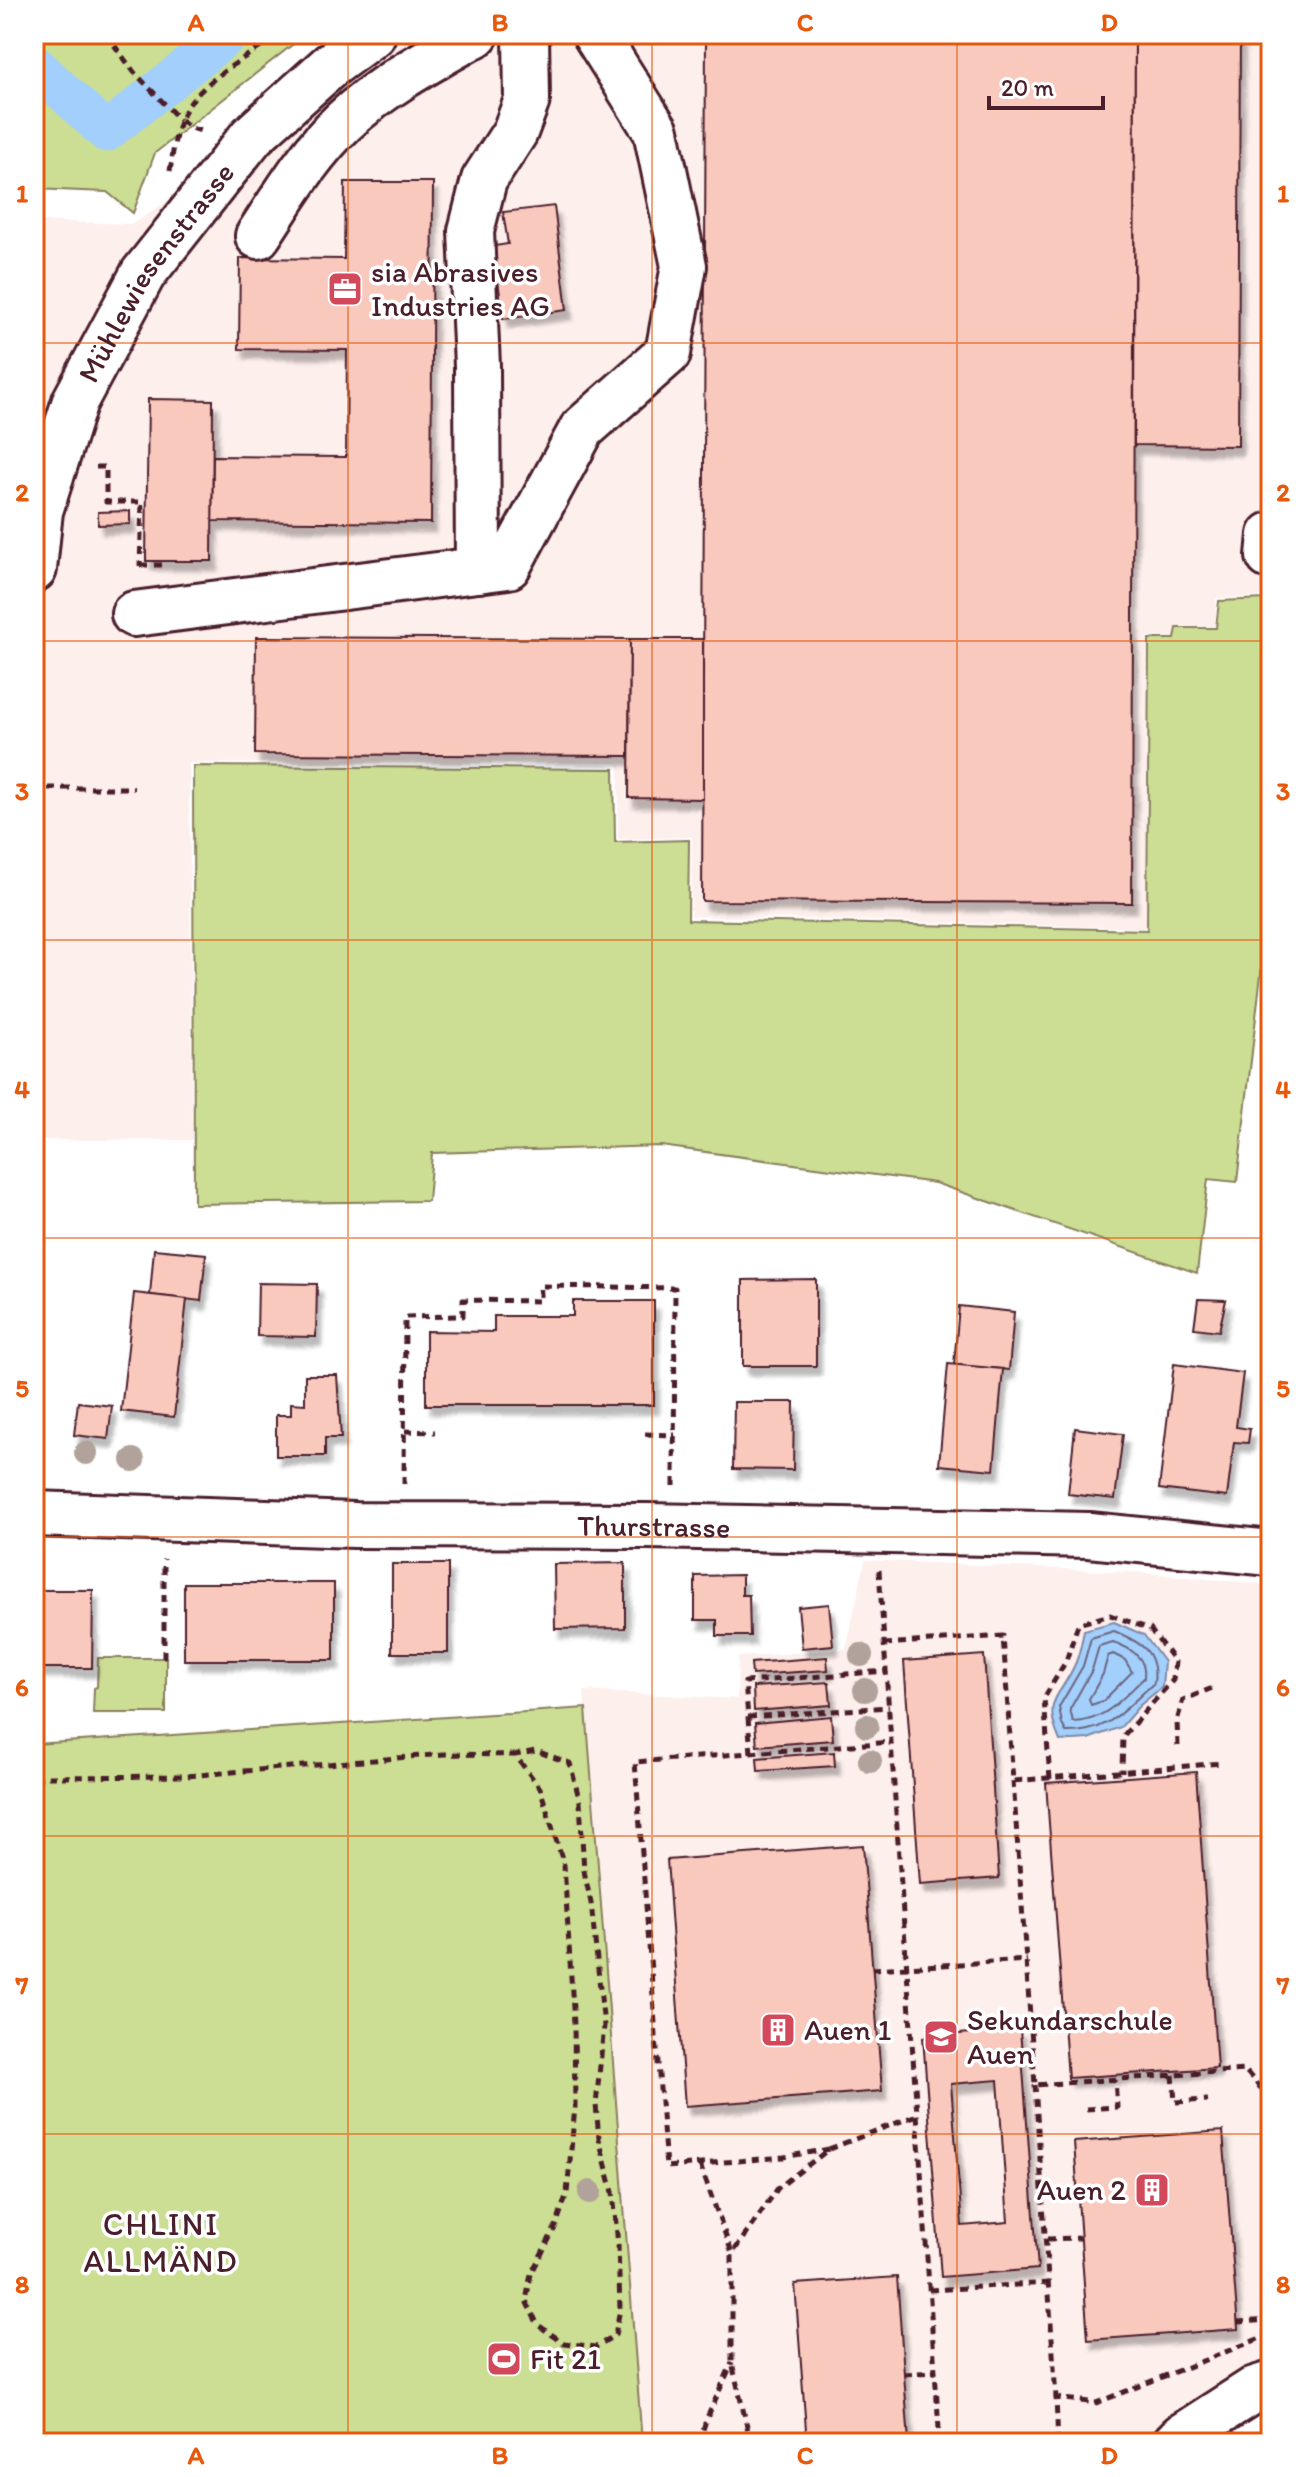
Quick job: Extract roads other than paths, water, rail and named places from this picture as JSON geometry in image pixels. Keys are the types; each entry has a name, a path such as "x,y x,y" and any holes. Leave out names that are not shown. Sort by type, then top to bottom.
{"street":[{"name":"Mühlewiesenstrasse","path":"34,569 37,511 75,401 143,274 252,136 331,65 373,34"},
{"path":"258,236 301,171 343,122 402,76 476,34"},
{"path":"478,570 477,366 471,231 484,180 515,132 527,100 526,34"},
{"path":"136,614 508,566 582,429 668,353 684,266 656,131 595,34"},
{"name":"Thurstrasse","path":"34,1514 404,1525 1089,1535 1271,1553"},
{"path":"1175,2443 1255,2389 1271,2384"}],"water":[{"path":"1114,1622 1144,1635 1164,1662 1162,1687 1139,1706 1121,1727 1088,1739 1060,1741 1052,1716 1053,1707 1076,1662 1084,1630"}],"waterway":[{"path":"34,64 106,132 229,34"}],"place":[{"name":"sia Abrasives Industries AG","path":"345,289"},
{"name":"Auen 1","path":"778,2030"},
{"name":"Sekundarschule Auen","path":"941,2037"},
{"name":"Auen 2","path":"1152,2190"},
{"name":"Fit 21","path":"504,2359"}],"district":[{"name":"CHLINI ALLMÄND","path":"161,2242"}]}
